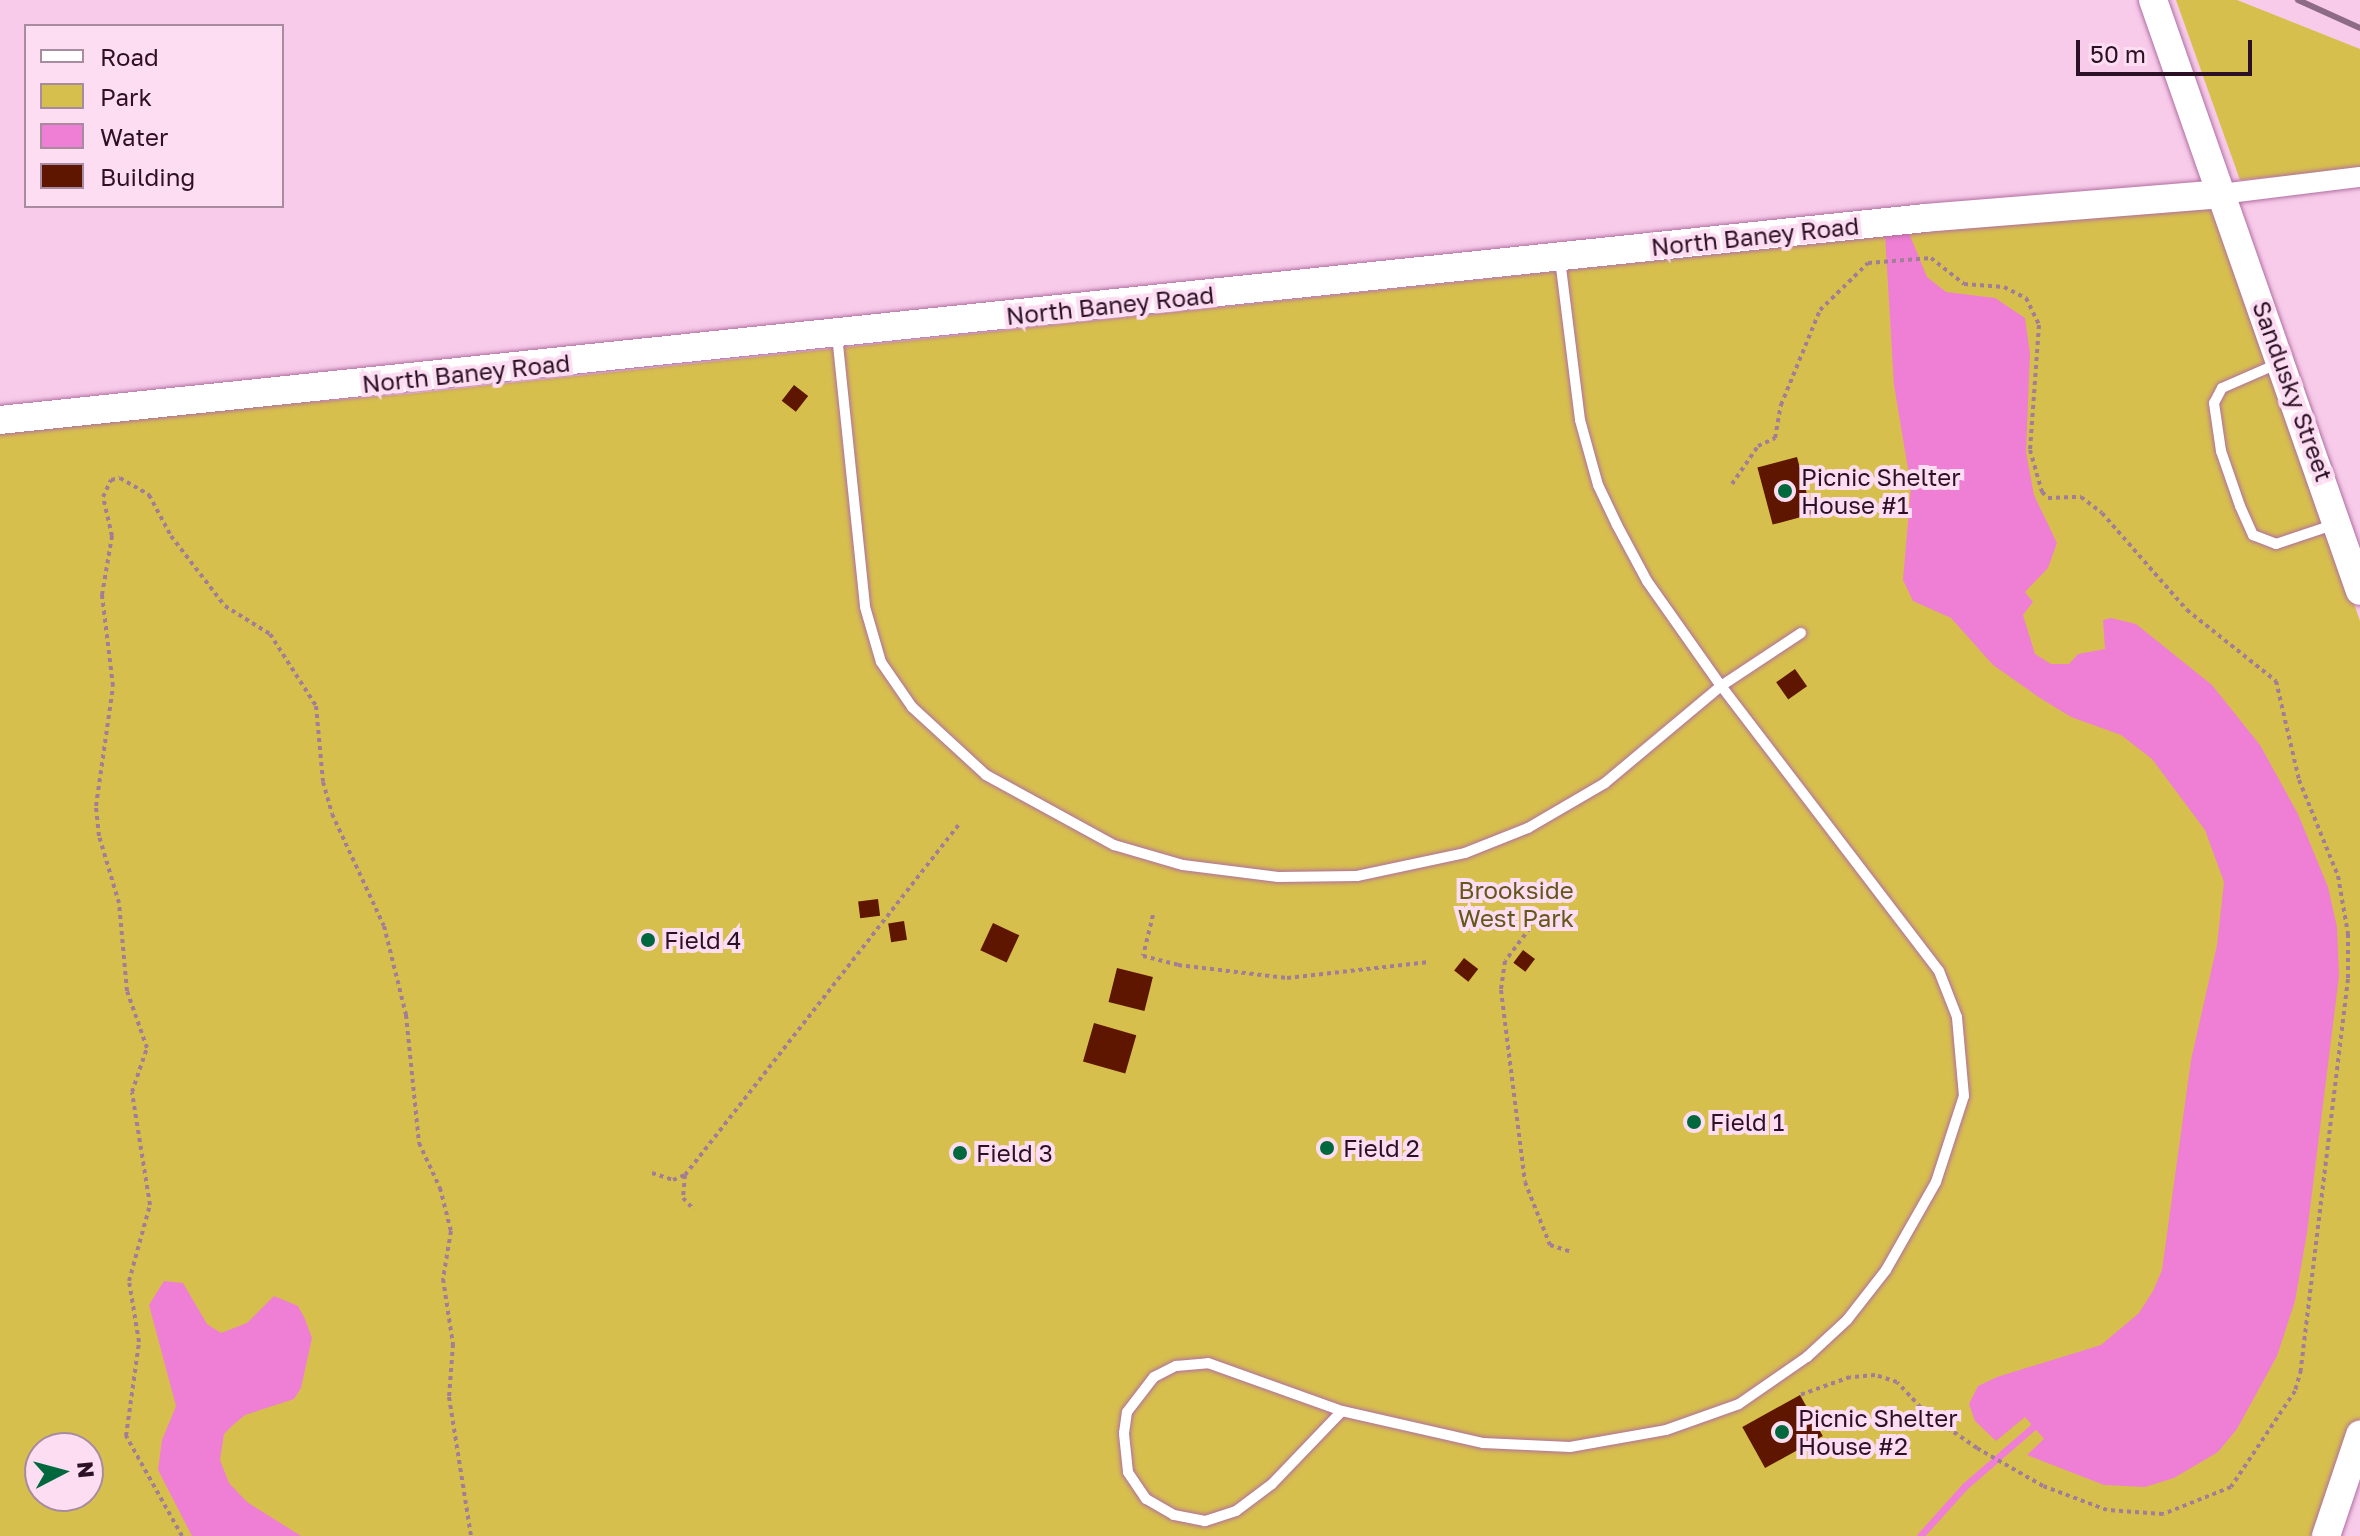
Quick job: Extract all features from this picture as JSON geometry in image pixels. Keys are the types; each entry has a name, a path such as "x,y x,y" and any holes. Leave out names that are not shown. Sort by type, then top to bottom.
{"street":[{"name":"Sandusky Street","path":"2153,0 2340,523 2360,591"},
{"path":"2221,194 2360,177"},
{"name":"North Baney Road","path":"0,420 1924,218 2221,194"},
{"path":"2326,1536 2360,1435"}],"lane":[{"path":"1342,1411 1272,1484 1217,1519 1190,1520 1160,1509 1128,1472 1127,1412 1154,1377 1176,1366 1229,1367 1342,1411 1483,1443 1526,1447 1620,1441 1709,1417 1756,1394 1847,1320 1886,1270 1936,1182 1964,1096 1966,1068 1949,992 1923,947 1721,686 1647,581 1598,485 1570,366 1559,257"},
{"path":"837,334 865,607 881,662 912,707 986,775 1114,845 1183,865 1258,877 1357,876 1465,853 1528,828 1605,783 1721,686 1801,633"},
{"path":"2282,361 2222,388 2214,403 2226,465 2247,523 2264,541 2296,540 2340,523"}],"path":[{"path":"1732,484 1758,446 1775,438 1781,405 1820,310 1845,281 1881,259 1922,256 1964,284 2004,287 2026,298 2039,325 2030,450 2042,492 2048,498 2081,497 2102,513 2178,602 2276,681 2299,780 2338,876 2348,934 2348,979 2301,1370 2295,1391 2251,1463 2231,1487 2193,1506 2132,1515 2079,1501 2010,1467 1926,1413 1897,1382 1875,1375 1827,1382 1800,1395"},
{"path":"182,1536 126,1436 139,1342 129,1281 150,1205 132,1092 147,1048 127,991 119,903 99,836 96,806 113,686 102,595 112,536 103,497 111,480 120,478 149,495 171,536 225,606 270,634 316,706 323,782 332,814 384,926 406,1015 419,1143 440,1188 451,1231 443,1279 453,1344 449,1397 471,1536"},
{"path":"652,1173 673,1180 685,1175 958,825"},
{"path":"1526,898 1530,928 1505,961 1501,982 1525,1182 1550,1245 1572,1252"},
{"path":"1153,915 1143,956 1178,965 1287,978 1429,962"},
{"path":"685,1175 683,1198 694,1210"}],"green space":[{"path":"2176,0 2237,0 2360,49 2360,169 2240,180"},
{"name":"Brookside West Park","path":"2216,201 2360,621 2360,1418 2319,1536 0,1536 0,428 408,394"}],"water":[{"path":"1909,233 1927,277 1946,292 1995,298 2025,318 2030,353 2026,452 2034,495 2057,543 2048,568 2025,592 2033,602 2023,615 2035,654 2051,664 2069,664 2078,654 2105,649 2103,620 2111,618 2136,624 2212,685 2260,745 2298,814 2328,887 2337,927 2339,976 2307,1233 2295,1301 2277,1356 2237,1429 2218,1452 2174,1478 2145,1487 2104,1485 2027,1455 2044,1439 2025,1417 1996,1441 1975,1421 1969,1404 1978,1386 1997,1377 2101,1345 2139,1313 2153,1291 2162,1270 2191,1060 2217,945 2224,882 2205,830 2152,759 2121,735 2071,717 2040,698 1993,665 1951,618 1913,601 1903,580 1911,487 1894,385 1885,235"},
{"path":"164,1281 183,1283 207,1324 221,1333 247,1323 274,1296 298,1306 305,1319 312,1338 301,1388 294,1399 245,1415 233,1425 224,1434 220,1460 229,1483 247,1502 301,1536 192,1536 158,1470 162,1440 176,1406 149,1305"}],"building":[{"path":"794,385 808,396 796,412 782,401"},
{"name":"Picnic Shelter House #1","path":"1797,457 1812,514 1773,525 1757,468"},
{"path":"1795,669 1807,686 1788,699 1776,682"},
{"path":"878,899 880,916 860,918 858,901"},
{"path":"904,921 907,940 891,942 888,924"},
{"path":"993,923 1019,935 1007,962 980,950"},
{"path":"1523,950 1535,959 1525,972 1513,963"},
{"path":"1464,958 1478,969 1468,982 1454,971"},
{"path":"1117,968 1153,977 1144,1011 1109,1002"},
{"path":"1094,1023 1136,1035 1125,1074 1083,1061"},
{"name":"Picnic Shelter House #2","path":"1800,1395 1823,1436 1765,1468 1742,1427"}],"waterway":[{"path":"1920,1536 1965,1486 2034,1426"}],"railway":[{"path":"2298,0 2360,28"}],"place":[{"name":"Picnic Shelter House #1","path":"1785,491"},
{"name":"Field 4","path":"648,940"},
{"name":"Field 1","path":"1694,1122"},
{"name":"Field 2","path":"1327,1148"},
{"name":"Field 3","path":"960,1153"},
{"name":"Picnic Shelter House #2","path":"1782,1432"}]}
